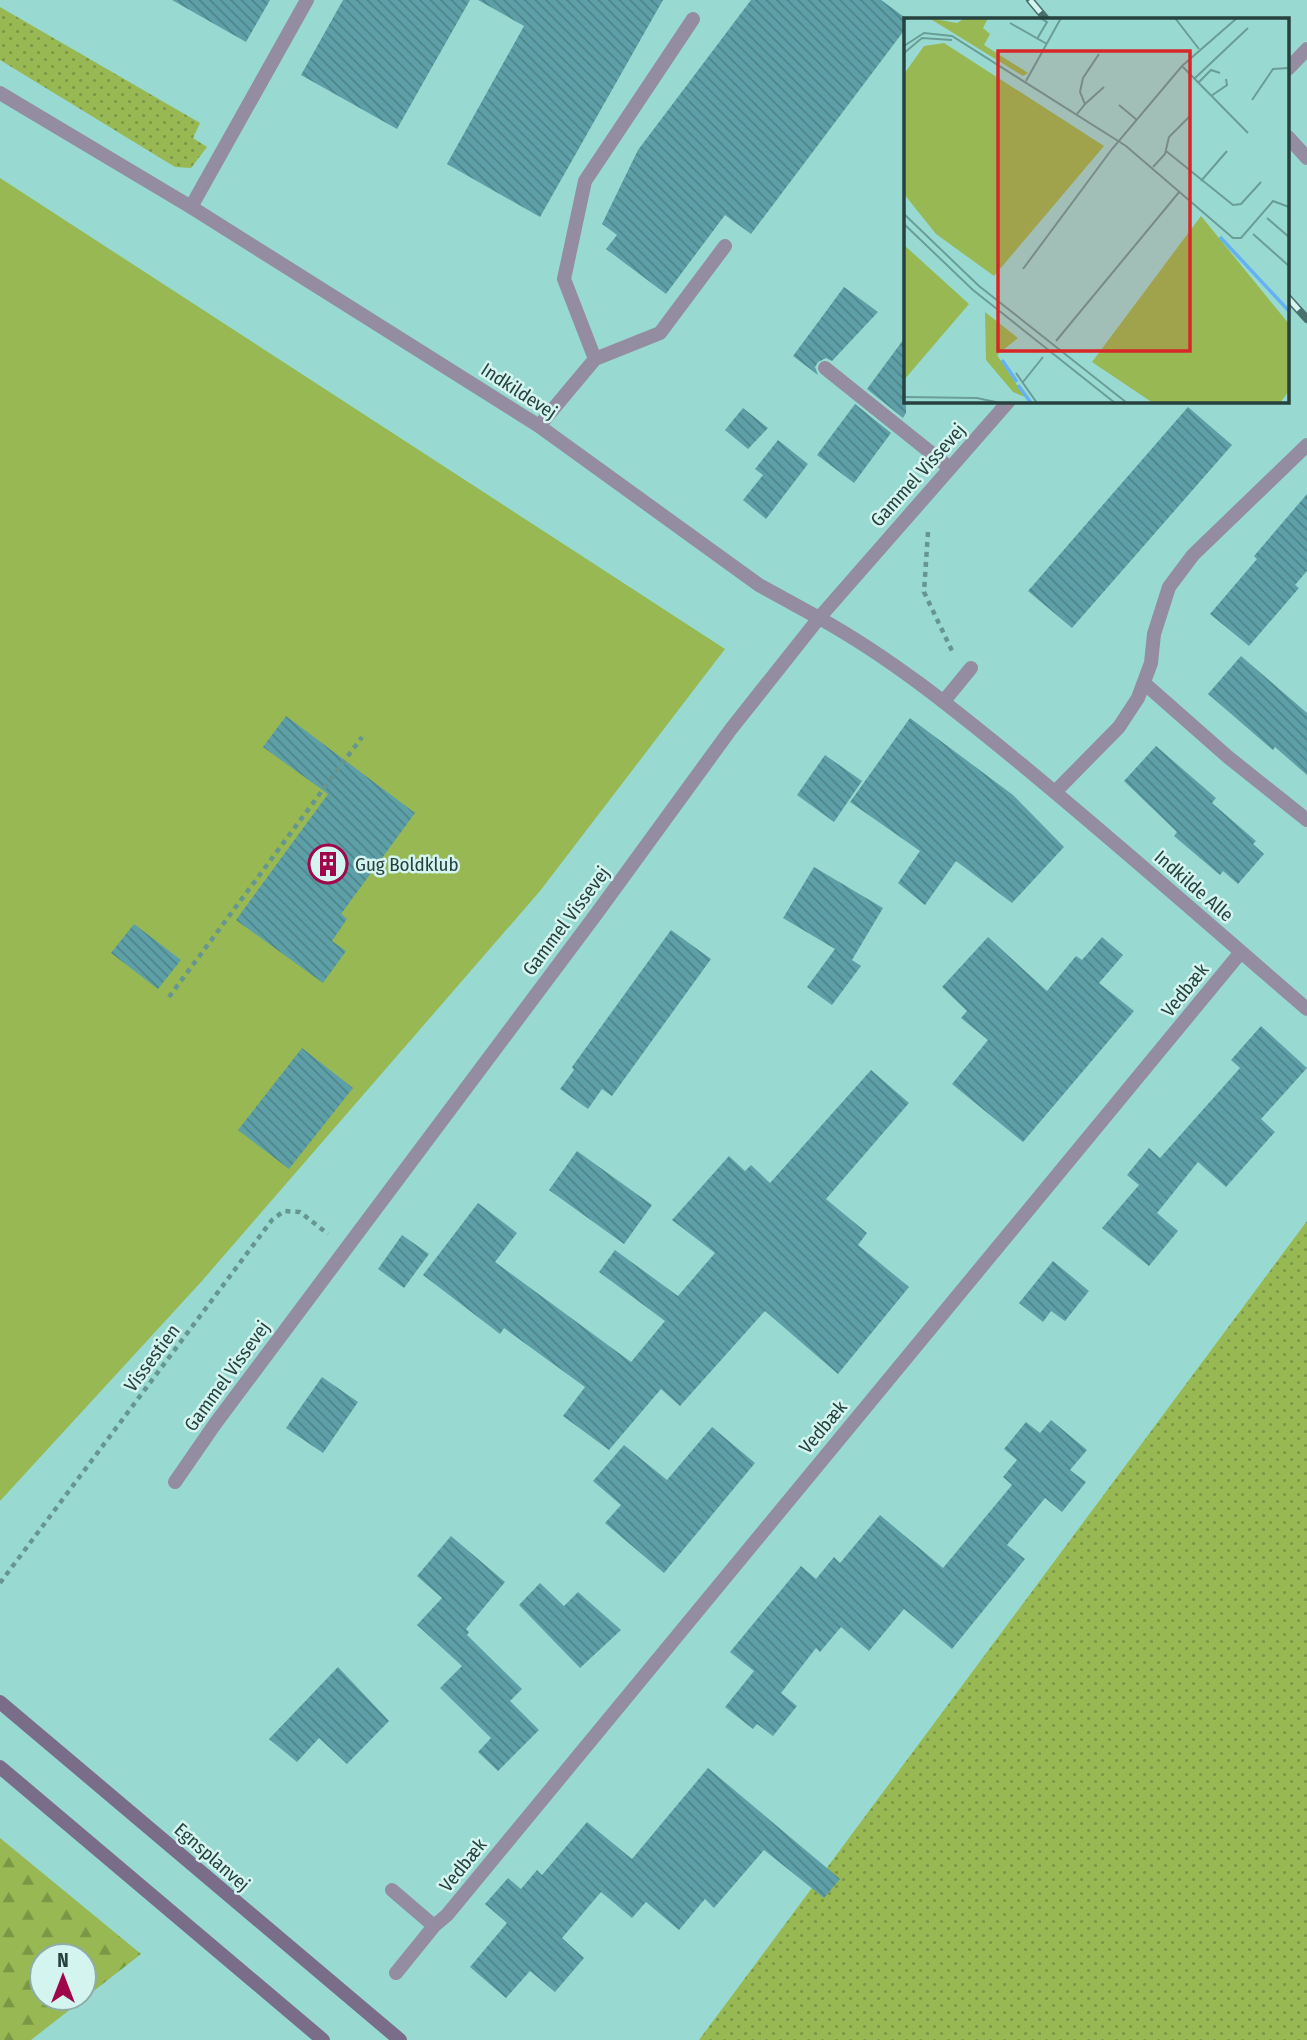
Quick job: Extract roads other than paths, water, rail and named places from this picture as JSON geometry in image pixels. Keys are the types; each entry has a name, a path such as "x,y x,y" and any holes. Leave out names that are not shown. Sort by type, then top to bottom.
{"main road":[{"name":"Egnsplanvej","path":"0,1702 400,2040"},
{"path":"0,1767 323,2040"}],"street":[{"path":"191,207 307,0"},
{"path":"595,359 564,279 585,181 693,19"},
{"path":"1290,66 1307,49"},
{"name":"Indkildevej","path":"0,93 191,207 539,426 759,585 819,618"},
{"path":"1290,139 1307,158"},
{"path":"539,426 595,359 660,333 725,246"},
{"path":"825,368 950,468"},
{"name":"Gammel Vissevej","path":"175,1482 731,729 819,618 1008,402"},
{"path":"1055,792 1119,727 1138,698 1151,663 1154,634 1169,587 1193,555 1307,445"},
{"name":"Indkilde Alle","path":"819,618 874,649 944,701 1055,792 1307,1009"},
{"path":"944,701 971,668"},
{"path":"1144,683 1307,820"},
{"name":"Vedbæk","path":"396,1973 434,1926 447,1915 1241,952"},
{"path":"392,1891 434,1926"}],"railway":[{"path":"1030,0 1045,18"},
{"path":"1290,300 1307,319"}],"place":[{"name":"Gug Boldklub","path":"328,864"}]}
